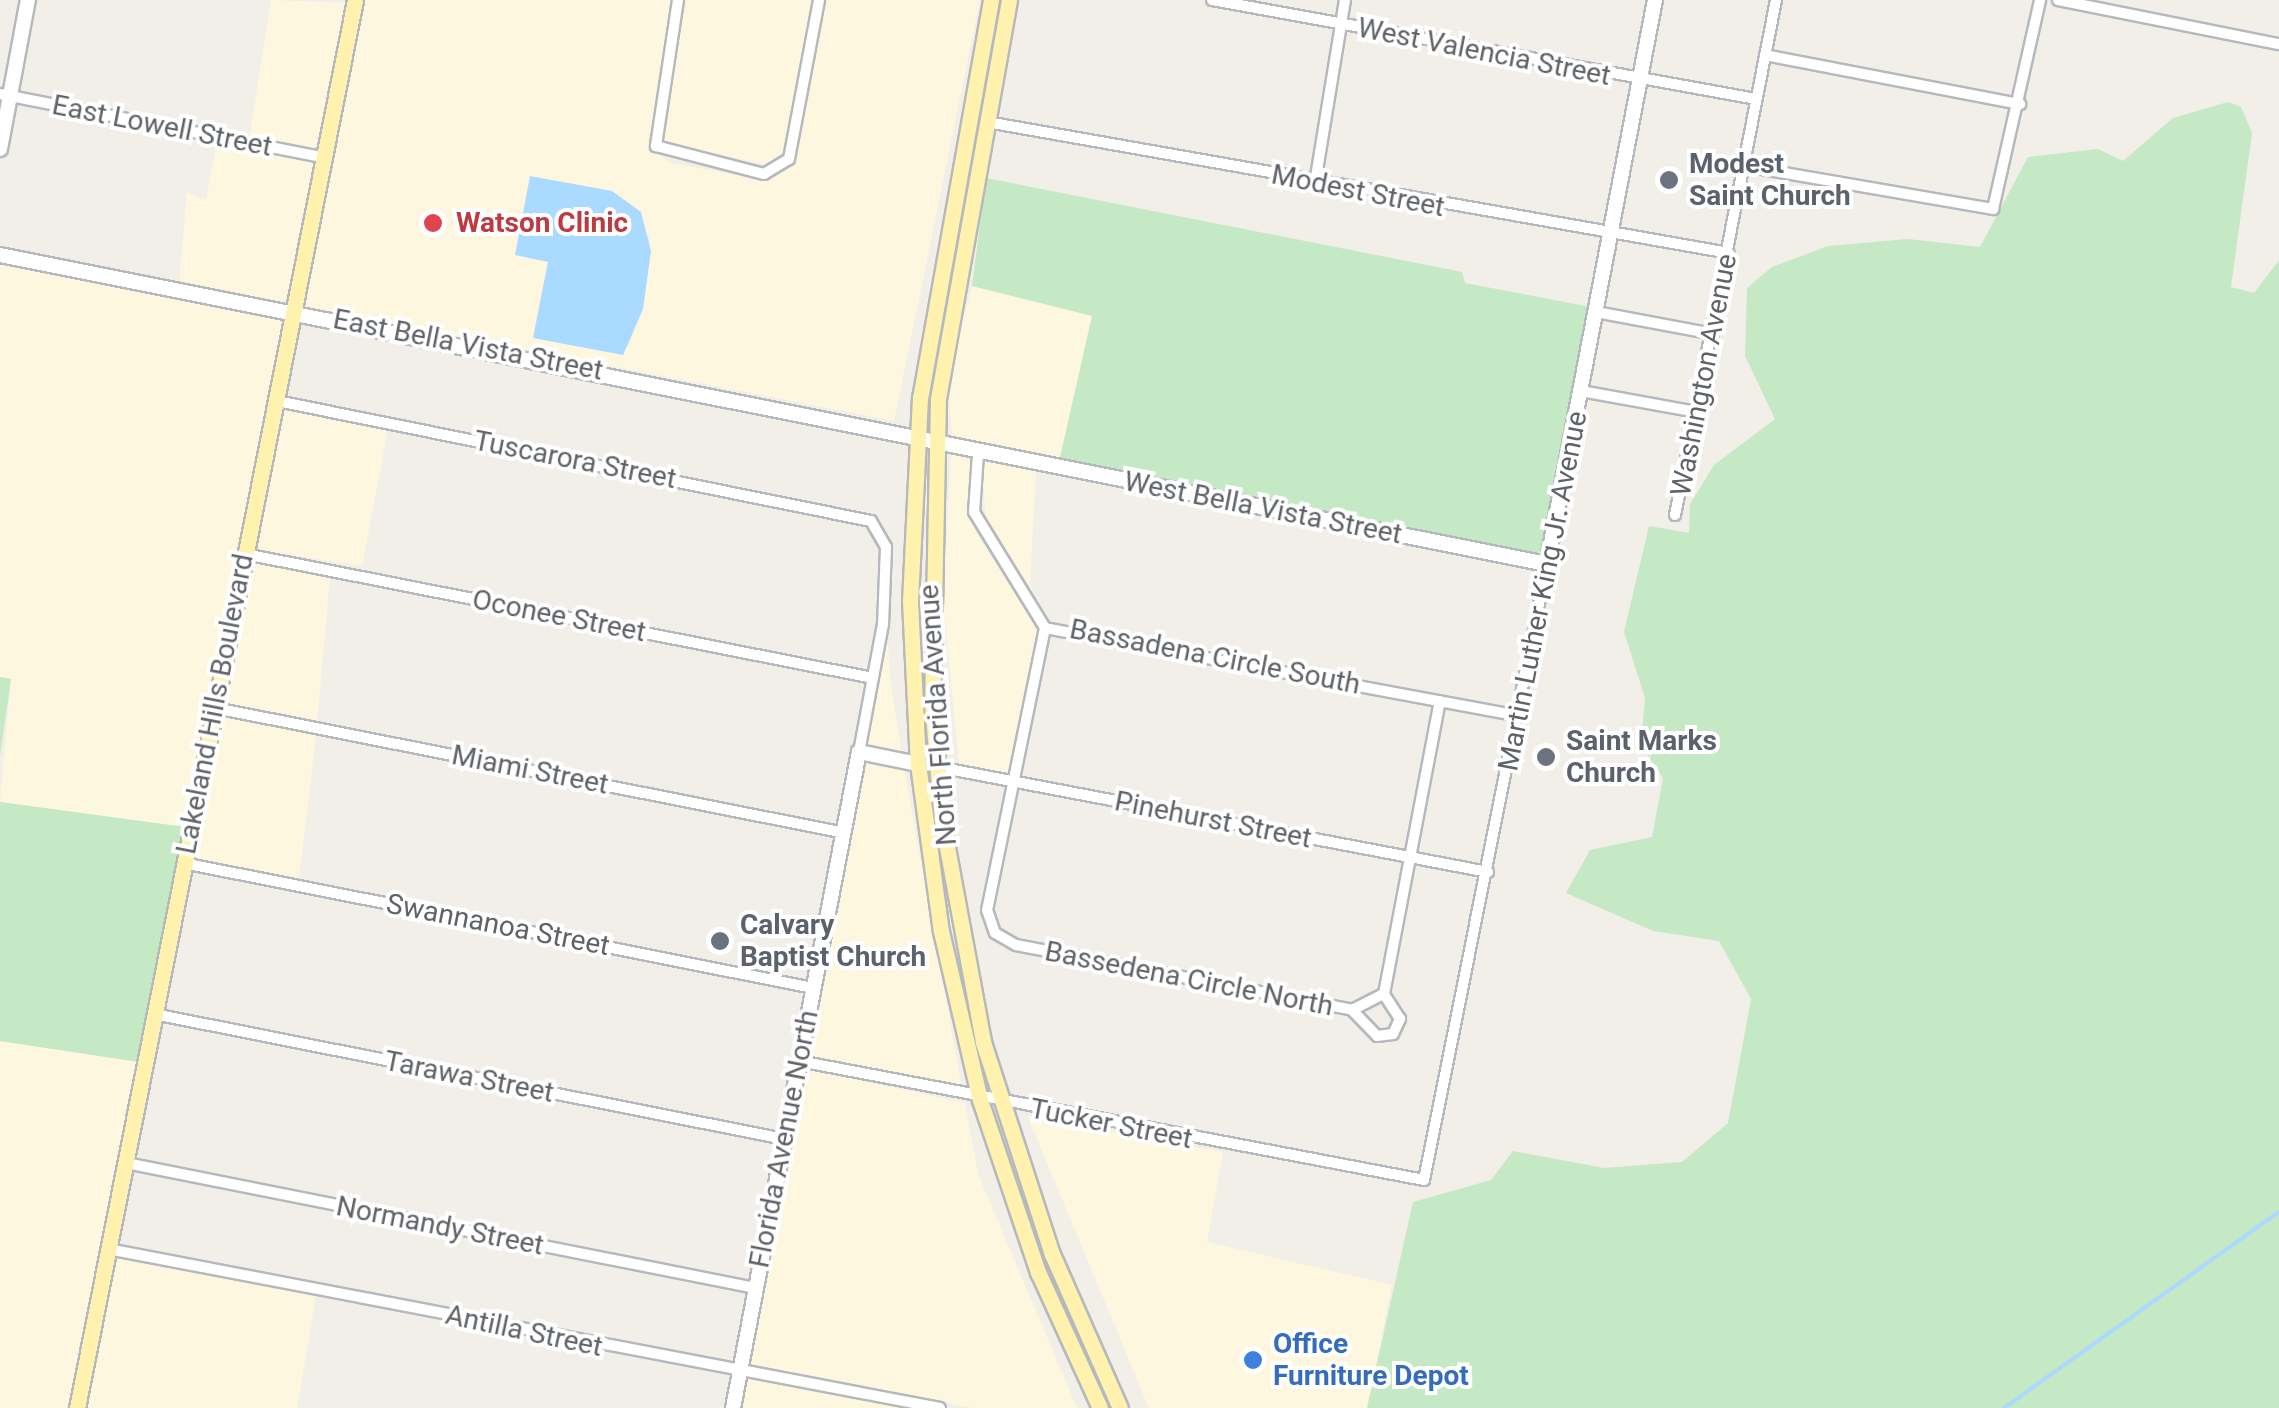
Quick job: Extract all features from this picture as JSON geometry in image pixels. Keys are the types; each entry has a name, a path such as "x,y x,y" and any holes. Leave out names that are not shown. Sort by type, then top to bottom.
{"main road":[{"name":"Lakeland Hills Boulevard","path":"77,1408 355,0"},
{"name":"North Florida Avenue","path":"1010,0 934,442 928,606 938,766 959,931 1001,1104 1052,1254 1120,1408"},
{"name":"North Florida Avenue","path":"990,3 916,436 918,764 942,931 980,1100 1082,1371 1100,1408"},
{"path":"987,122 979,115 990,3"},
{"path":"1082,1371 1111,1408"}],"street":[{"path":"0,149 5,95 28,0"},
{"path":"678,0 656,146 672,156 778,170 789,159 819,0"},
{"name":"West Valencia Street","path":"1212,0 1756,99"},
{"path":"1315,183 1345,0"},
{"name":"Martin Luther King Jr. Avenue","path":"1424,1180 1488,872 1655,0"},
{"name":"Washington Avenue","path":"1676,515 1776,0"},
{"path":"1744,166 1997,206 2040,0"},
{"path":"2058,0 2279,44"},
{"path":"1765,56 2020,104"},
{"name":"East Lowell Street","path":"5,95 325,158"},
{"name":"Modest Street","path":"987,122 1728,253"},
{"name":"East Bella Vista Street","path":"0,256 295,311 934,442"},
{"path":"1596,312 1713,334"},
{"path":"1581,391 1696,412"},
{"name":"Tuscarora Street","path":"277,400 872,521 886,547 873,678"},
{"name":"West Bella Vista Street","path":"934,442 978,454 1547,564"},
{"name":"Bassadena Circle South","path":"978,454 981,530 1045,628 1518,716"},
{"name":"Oconee Street","path":"245,554 873,678"},
{"path":"1012,781 1045,628"},
{"path":"873,678 858,752 918,764"},
{"path":"1352,1010 1376,1036 1393,1034 1400,1019 1384,994 1440,701"},
{"name":"Miami Street","path":"215,708 845,833"},
{"name":"Florida Avenue North","path":"732,1408 858,752"},
{"name":"Pinehurst Street","path":"938,766 1488,872"},
{"name":"Bassedena Circle North","path":"1012,781 986,910 1006,942 1352,1010 1372,1005 1384,994"},
{"name":"Swannanoa Street","path":"183,862 813,988"},
{"name":"Tarawa Street","path":"154,1014 784,1139"},
{"name":"Tucker Street","path":"800,1061 980,1100 1424,1180"},
{"name":"Normandy Street","path":"126,1163 756,1288"},
{"name":"Antilla Street","path":"108,1248 940,1408"}],"shaded area":[{"path":"271,0 349,3 320,151 219,131 250,134"},
{"path":"360,0 673,0 649,148 671,163 765,180 794,160 825,0 980,0 894,421 302,306","holes":["650,234 643,309 628,347 533,338 548,262"]},
{"path":"684,0 813,0 784,157 774,166 661,142"},
{"path":"217,143 318,163 291,304 179,284 187,192 206,200"},
{"path":"0,262 288,316 185,827 0,802 11,679 0,677"},
{"path":"972,286 1092,315 1059,462 952,441 948,379"},
{"path":"281,408 388,429 362,566 252,549"},
{"path":"951,454 971,459 976,533 1038,628 1008,774 959,764 943,601"},
{"path":"982,461 1036,470 1030,585 1041,611 986,527"},
{"path":"249,561 330,577 317,722 221,703"},
{"path":"887,631 891,685 902,755 865,747"},
{"path":"219,715 316,735 299,879 190,858"},
{"path":"863,760 904,768 962,1089 806,1056"},
{"path":"0,1041 139,1062 72,1408 0,1408"},
{"path":"804,1068 965,1103 978,1174 1077,1408 973,1408 747,1366"},
{"path":"1027,1115 1223,1152 1207,1242 1392,1285 1367,1408 1149,1408"},
{"path":"113,1256 316,1296 297,1408 83,1408"},
{"path":"744,1378 907,1408 738,1408"}],"green space":[{"path":"2228,102 2241,107 2252,133 2231,287 2254,293 2279,260 2279,1408 1367,1408 1413,1202 1491,1180 1513,1151 1604,1168 1682,1162 1728,1123 1751,999 1719,941 1653,931 1566,893 1590,850 1652,837 1663,778 1641,745 1645,698 1624,632 1649,526 1689,533 1690,504 1714,465 1775,419 1745,356 1747,288 1772,267 1828,246 1908,239 1980,247 2028,157 2098,149 2123,161 2173,118"},
{"path":"986,178 1462,272 1465,283 1591,307 1543,557 1059,462 1092,316 972,286"},
{"path":"0,677 11,679 0,756"},
{"path":"0,802 185,827 139,1062 0,1041"}],"water":[{"path":"530,176 612,191 641,212 651,251 643,309 623,355 533,338 548,262 515,255"}],"waterway":[{"path":"2004,1408 2279,1212"}],"place":[{"name":"Modest Saint Church","path":"1669,180"},
{"name":"Watson Clinic","path":"433,223"},
{"name":"Saint Marks Church","path":"1546,757"},
{"name":"Calvary Baptist Church","path":"720,941"},
{"name":"Office Furniture Depot","path":"1253,1360"}]}
